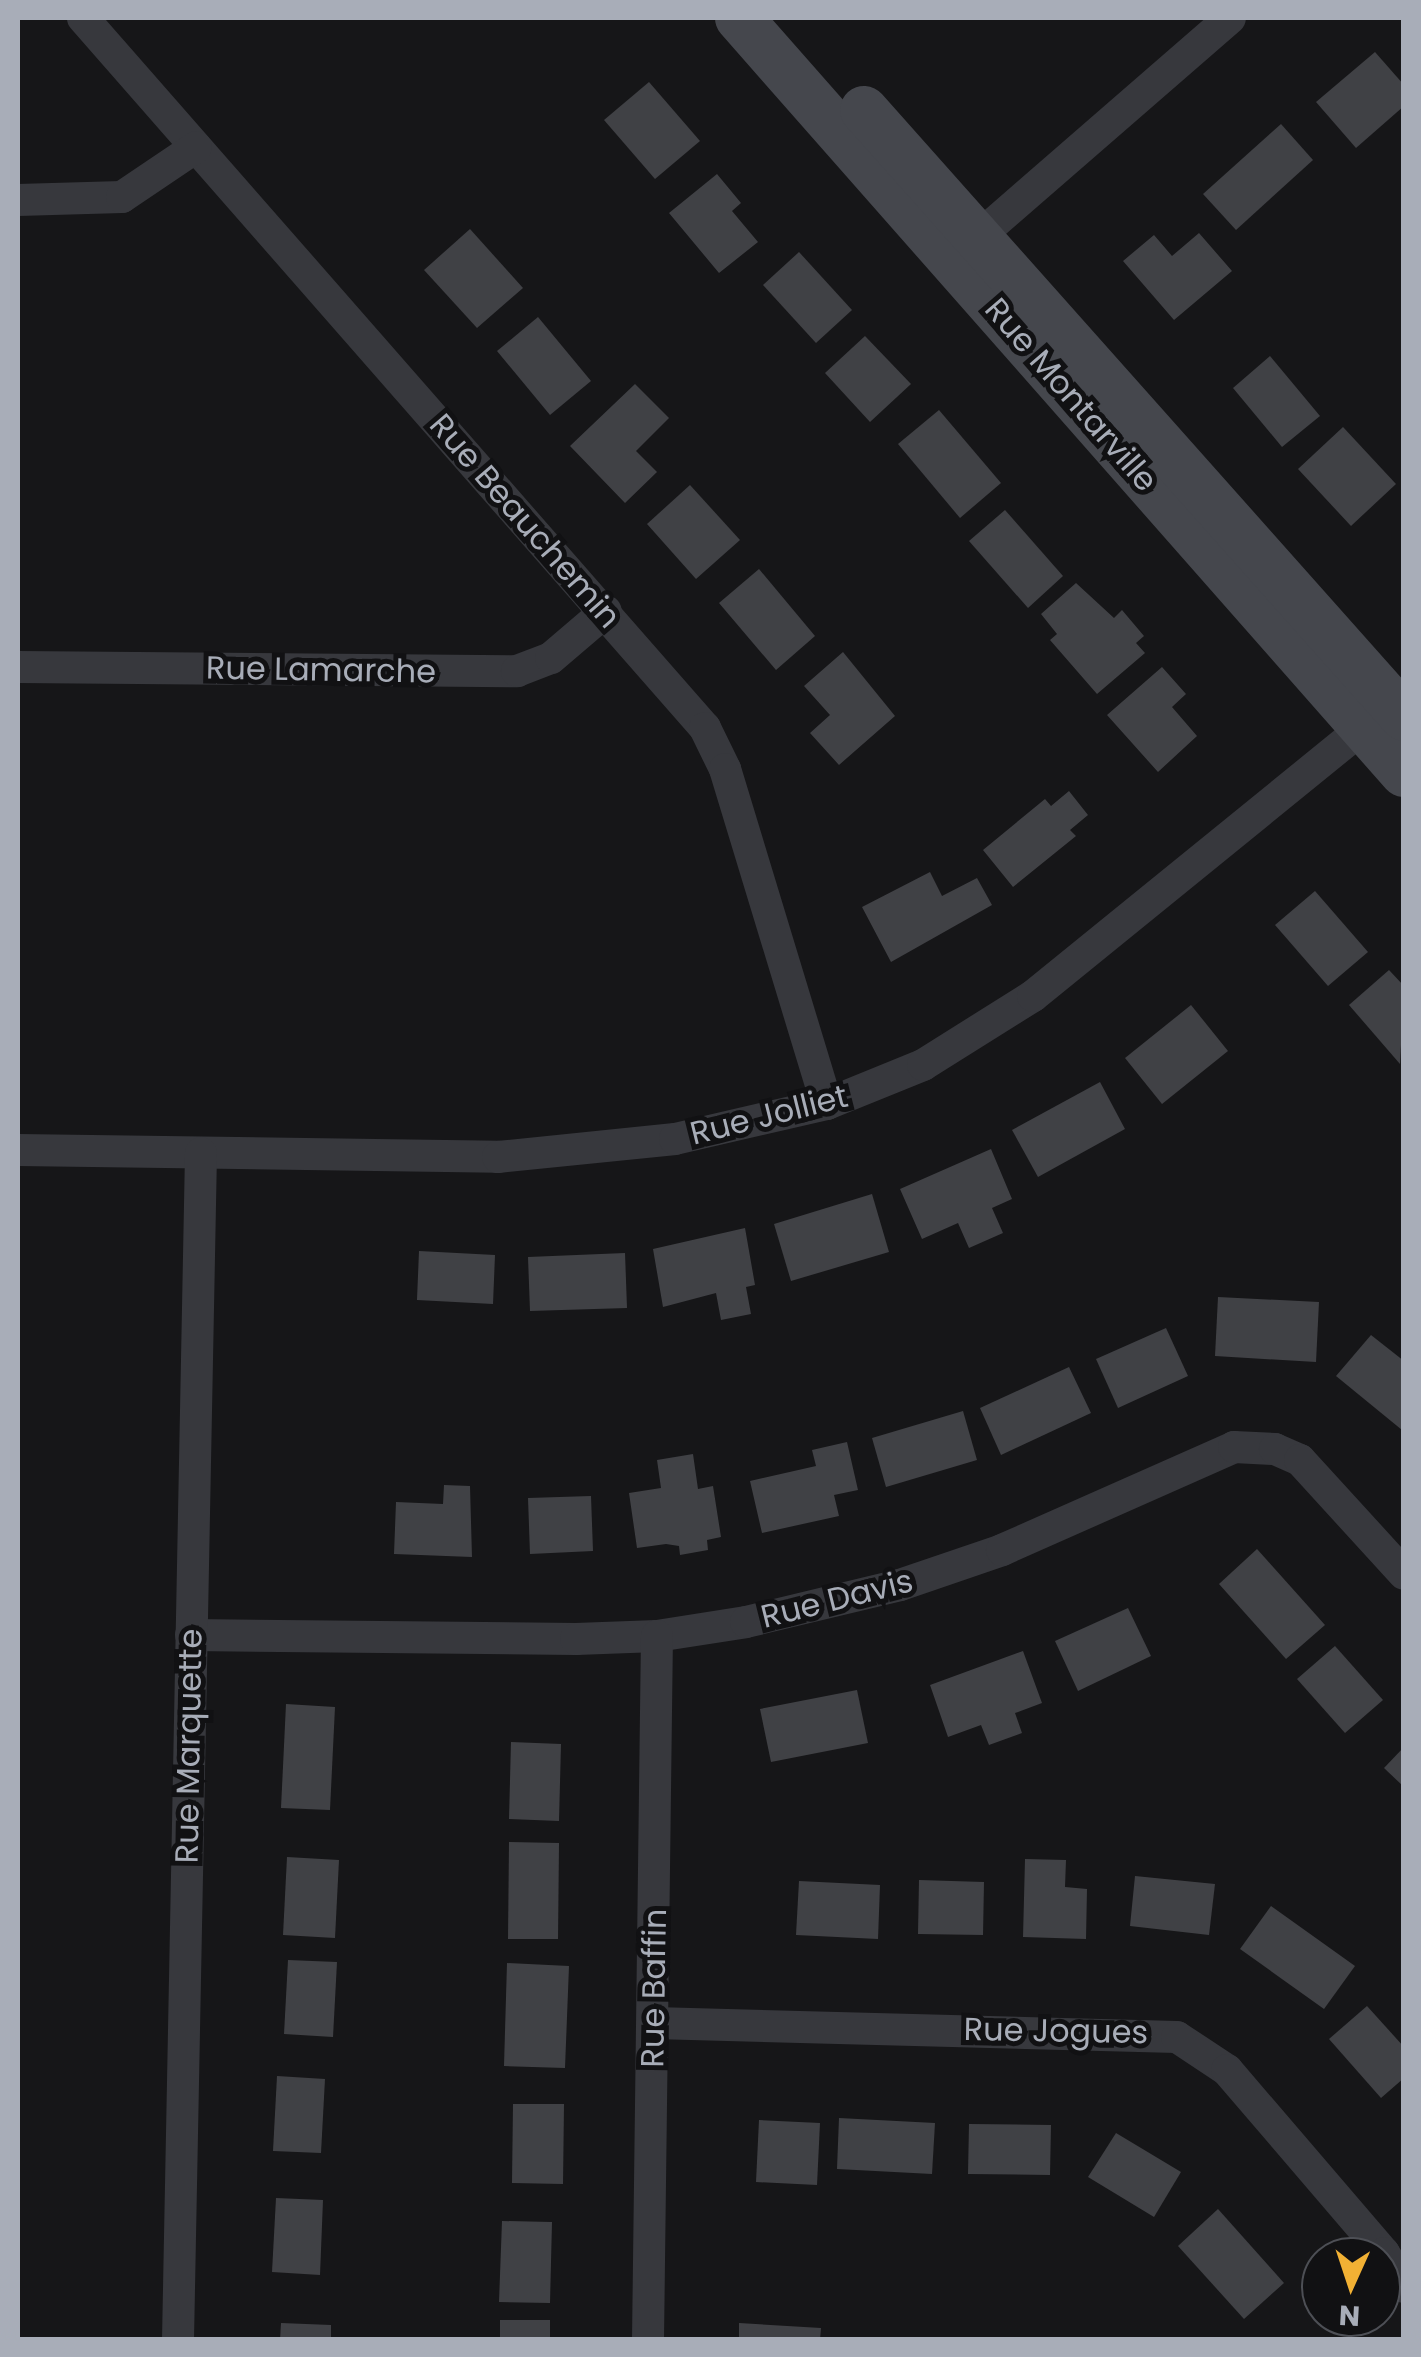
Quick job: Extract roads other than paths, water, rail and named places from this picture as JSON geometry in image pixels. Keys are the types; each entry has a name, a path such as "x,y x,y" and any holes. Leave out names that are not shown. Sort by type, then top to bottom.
{"street":[{"name":"Rue Beauchemin","path":"83,18 696,716 720,754 827,1104"},
{"name":"Rue Montarville","path":"738,18 965,248 1386,716 1404,773"},
{"name":"Rue Montarville","path":"782,18 965,248"},
{"path":"965,248 1230,18"},
{"path":"18,200 122,198 196,147"},
{"name":"Rue Lamarche","path":"18,667 517,670 551,658 606,612"},
{"name":"Rue Jolliet","path":"18,1150 558,1153 726,1130 827,1104 922,1065 1032,996 1386,716"},
{"name":"Rue Marquette","path":"178,2340 200,1153"},
{"name":"Rue Davis","path":"191,1634 657,1636 842,1601 950,1568 1234,1446 1275,1449 1311,1468 1404,1574"},
{"name":"Rue Baffin","path":"648,2340 657,1636"},
{"name":"Rue Jogues","path":"654,2023 1177,2037 1227,2070 1384,2253 1404,2287"}]}
